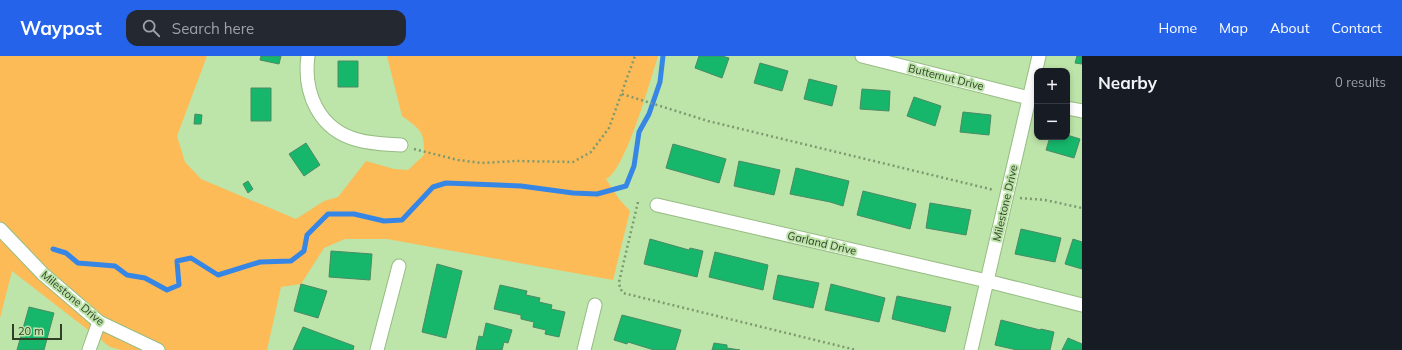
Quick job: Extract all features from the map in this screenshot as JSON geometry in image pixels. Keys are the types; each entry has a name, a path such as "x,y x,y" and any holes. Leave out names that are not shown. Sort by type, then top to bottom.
{"street":[{"path":"308,56 307,79 309,92 314,105 331,126 356,140 401,145"},
{"name":"Butternut Drive","path":"862,56 1033,99"},
{"name":"Milestone Drive","path":"971,350 1033,99 1039,56"},
{"path":"1070,109 1082,111"},
{"name":"Garland Drive","path":"657,205 987,281 1082,305"},
{"name":"Milestone Drive","path":"0,229 43,274 99,322 158,350"},
{"path":"378,350 399,266"},
{"path":"584,350 595,305"},
{"path":"89,350 99,322"}],"path":[{"path":"401,145 458,160 482,163 516,161 573,162 591,152 601,140 612,121 635,56"},
{"path":"622,94 715,123 996,191"},
{"path":"1017,198 1045,200 1082,208"},
{"path":"638,202 619,282 623,293 856,350"}],"shaded area":[{"path":"0,56 207,56 177,136 185,162 201,179 296,219 324,201 338,197 366,161 394,169 408,170 424,155 424,141 418,128 402,116 387,56 658,56 629,143 613,173 606,179 619,199 630,211 613,280 387,239 345,239 324,248 301,284 281,287 267,350 121,350 110,347 12,271 0,318"}],"building":[{"path":"261,56 281,56 279,64 260,60"},
{"path":"699,56 722,56 729,58 722,78 695,68"},
{"path":"1077,56 1082,56 1082,64 1075,63"},
{"path":"338,61 358,61 358,87 338,87"},
{"path":"760,63 788,71 782,91 754,83"},
{"path":"809,79 837,86 832,106 804,99"},
{"path":"251,88 271,88 271,121 251,121"},
{"path":"862,89 890,91 889,111 860,109"},
{"path":"914,97 941,106 935,126 907,116"},
{"path":"963,112 991,115 989,135 960,132"},
{"path":"195,114 202,115 201,124 194,124"},
{"path":"1070,136 1080,139 1074,158 1046,150 1049,140 1070,140"},
{"path":"306,143 320,165 304,176 289,154"},
{"path":"673,144 726,159 719,183 666,168"},
{"path":"739,161 780,170 774,195 734,186"},
{"path":"796,168 849,181 843,206 790,194"},
{"path":"248,181 253,189 248,193 243,184"},
{"path":"863,191 916,204 910,229 857,215"},
{"path":"930,203 971,210 966,235 926,228"},
{"path":"1021,229 1061,238 1055,262 1015,254"},
{"path":"650,239 689,250 690,248 703,251 697,277 644,264"},
{"path":"1073,239 1082,242 1082,269 1065,264"},
{"path":"331,251 372,254 370,280 329,277"},
{"path":"715,252 768,265 763,290 709,277"},
{"path":"437,264 462,271 446,338 422,332"},
{"path":"778,275 819,283 813,308 773,299"},
{"path":"301,284 327,291 318,318 294,311"},
{"path":"831,284 885,298 879,322 825,310"},
{"path":"500,285 527,291 526,295 540,298 539,302 552,305 551,309 565,312 559,337 545,334 546,330 533,327 534,322 521,319 521,315 494,309"},
{"path":"897,296 951,307 945,332 892,319"},
{"path":"29,307 54,313 44,350 17,350"},
{"path":"622,315 681,330 675,350 654,350 628,342 627,344 614,340"},
{"path":"1001,320 1054,332 1050,350 1017,350 995,345"},
{"path":"486,323 512,330 508,343 504,342 502,350 476,350 479,336 483,337"},
{"path":"303,327 354,346 353,350 293,350"},
{"path":"1068,338 1082,344 1082,350 1062,350"},
{"path":"714,343 727,345 727,348 740,350 712,350"}],"waterway":[{"path":"53,249 66,253 78,263 115,266 127,275 145,278 167,290 179,285 177,261 191,258 218,275 260,262 291,261 304,251 307,235 328,214 354,214 384,221 402,220 433,187 446,183 521,186 573,193 597,194 626,186 634,166 639,132 649,114 660,82 663,56"}]}
